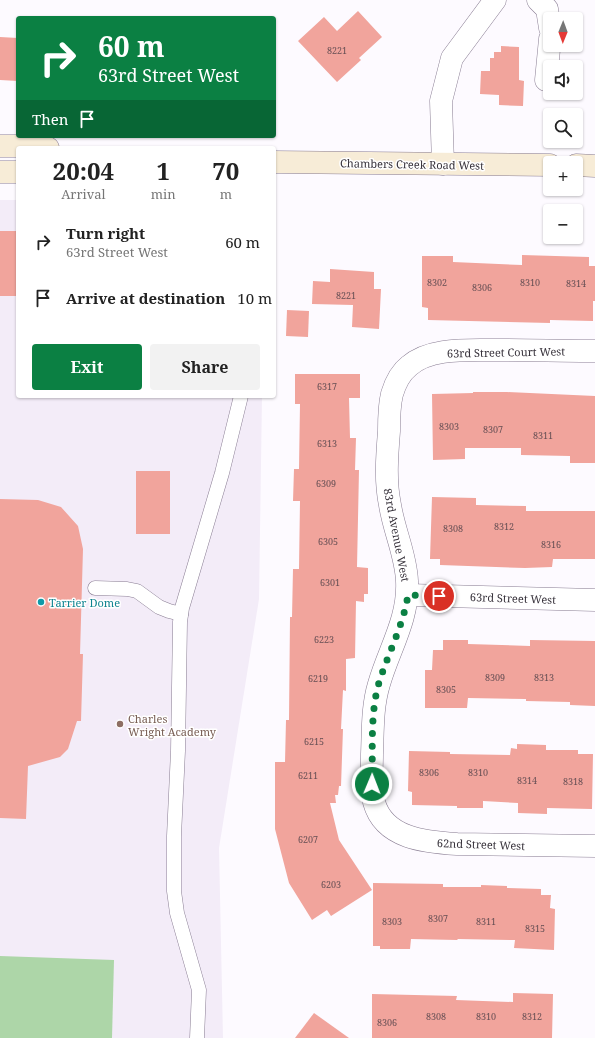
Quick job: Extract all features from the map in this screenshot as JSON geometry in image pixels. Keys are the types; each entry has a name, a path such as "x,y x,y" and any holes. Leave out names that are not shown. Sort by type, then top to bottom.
{"street":[{"path":"444,164 441,101 452,58 495,0"},
{"path":"538,0 547,9 547,12"},
{"path":"0,146 44,146"},
{"name":"Chambers Creek Road West","path":"276,162 543,165"},
{"path":"583,166 595,166"},
{"path":"0,172 16,172"},
{"name":"63rd Street Court West","path":"418,359 432,354 451,351 595,351"},
{"name":"83rd Avenue West","path":"377,811 374,803 372,784 374,704 382,674 406,608 408,595 406,567 390,507 388,491 387,458 391,396 401,374 418,359"},
{"name":"63rd Street West","path":"408,595 595,600"},
{"name":"62nd Street West","path":"377,811 382,819 395,830 408,838 421,841 457,844 595,846"}],"lane":[{"path":"197,1038 200,990 177,913 174,891 174,836 178,751 181,614 222,473 241,398"},
{"path":"94,588 127,589 136,591 159,607 181,614"}],"shaded area":[{"name":"Charles Wright Academy","path":"0,200 16,200 16,398 262,398 259,599 219,848 223,1038 0,1038"}],"green space":[{"path":"0,956 114,960 112,1038 0,1038"}],"building":[{"path":"358,11 382,37 359,58 361,60 337,82 298,41 324,17 337,31"},
{"path":"0,37 16,38 16,81 0,80"},
{"path":"501,46 519,47 519,80 524,81 523,106 499,105 499,95 480,94 481,71 490,71 490,58 494,58 494,52 501,52"},
{"path":"0,231 16,231 16,296 0,296"},
{"path":"522,255 589,257 589,266 595,266 595,301 593,301 593,321 550,320 550,323 428,320 428,308 422,307 422,256 453,256 453,262 522,265"},
{"path":"330,269 374,272 374,289 381,289 379,329 352,327 353,305 312,304 313,281 330,282"},
{"path":"287,310 309,311 308,337 286,336"},
{"path":"295,374 360,374 360,398 349,398 350,438 356,438 355,470 359,470 357,567 368,568 368,594 364,594 364,602 356,601 355,658 346,659 346,691 343,690 341,729 343,729 341,786 339,786 338,795 335,795 336,803 330,803 339,840 372,890 331,916 327,910 312,920 289,883 275,829 275,762 285,762 286,720 289,720 290,617 292,617 293,569 299,569 300,501 293,501 294,469 299,469 300,404 295,404"},
{"path":"473,392 595,396 595,463 570,463 570,456 521,455 521,448 465,448 465,459 433,460 432,394"},
{"path":"136,471 170,471 170,534 136,534"},
{"path":"432,497 476,498 476,505 526,506 526,511 595,511 595,559 553,559 552,567 525,568 440,565 440,559 430,559"},
{"name":"Tarrier Dome","path":"0,499 38,500 61,507 78,526 83,549 80,654 83,654 81,721 77,721 68,749 60,757 28,766 26,819 0,818"},
{"path":"443,640 468,640 468,644 530,646 530,640 595,641 595,706 570,705 570,702 526,701 526,699 468,698 467,708 425,708 425,670 432,670 433,650 443,650"},
{"path":"517,744 546,745 546,750 578,750 578,754 593,754 592,809 547,808 547,814 518,813 518,803 483,801 483,808 412,805 412,792 408,791 409,751 450,752 450,754 510,755 511,748 517,749"},
{"path":"373,883 443,884 443,887 481,887 481,885 507,886 507,888 541,889 541,895 551,895 550,908 555,909 554,950 514,948 515,940 458,939 411,939 410,949 380,949 380,946 373,946"},
{"path":"513,993 553,994 552,1038 372,1038 372,994 457,996 456,1000 513,1002"},
{"path":"314,1013 349,1038 295,1038"}],"place":[{"name":"Tarrier Dome","path":"41,602"},
{"name":"Charles Wright Academy","path":"120,724"}],"route":[{"path":"372,784 374,704 382,674 406,608 408,595 439,596"}]}
